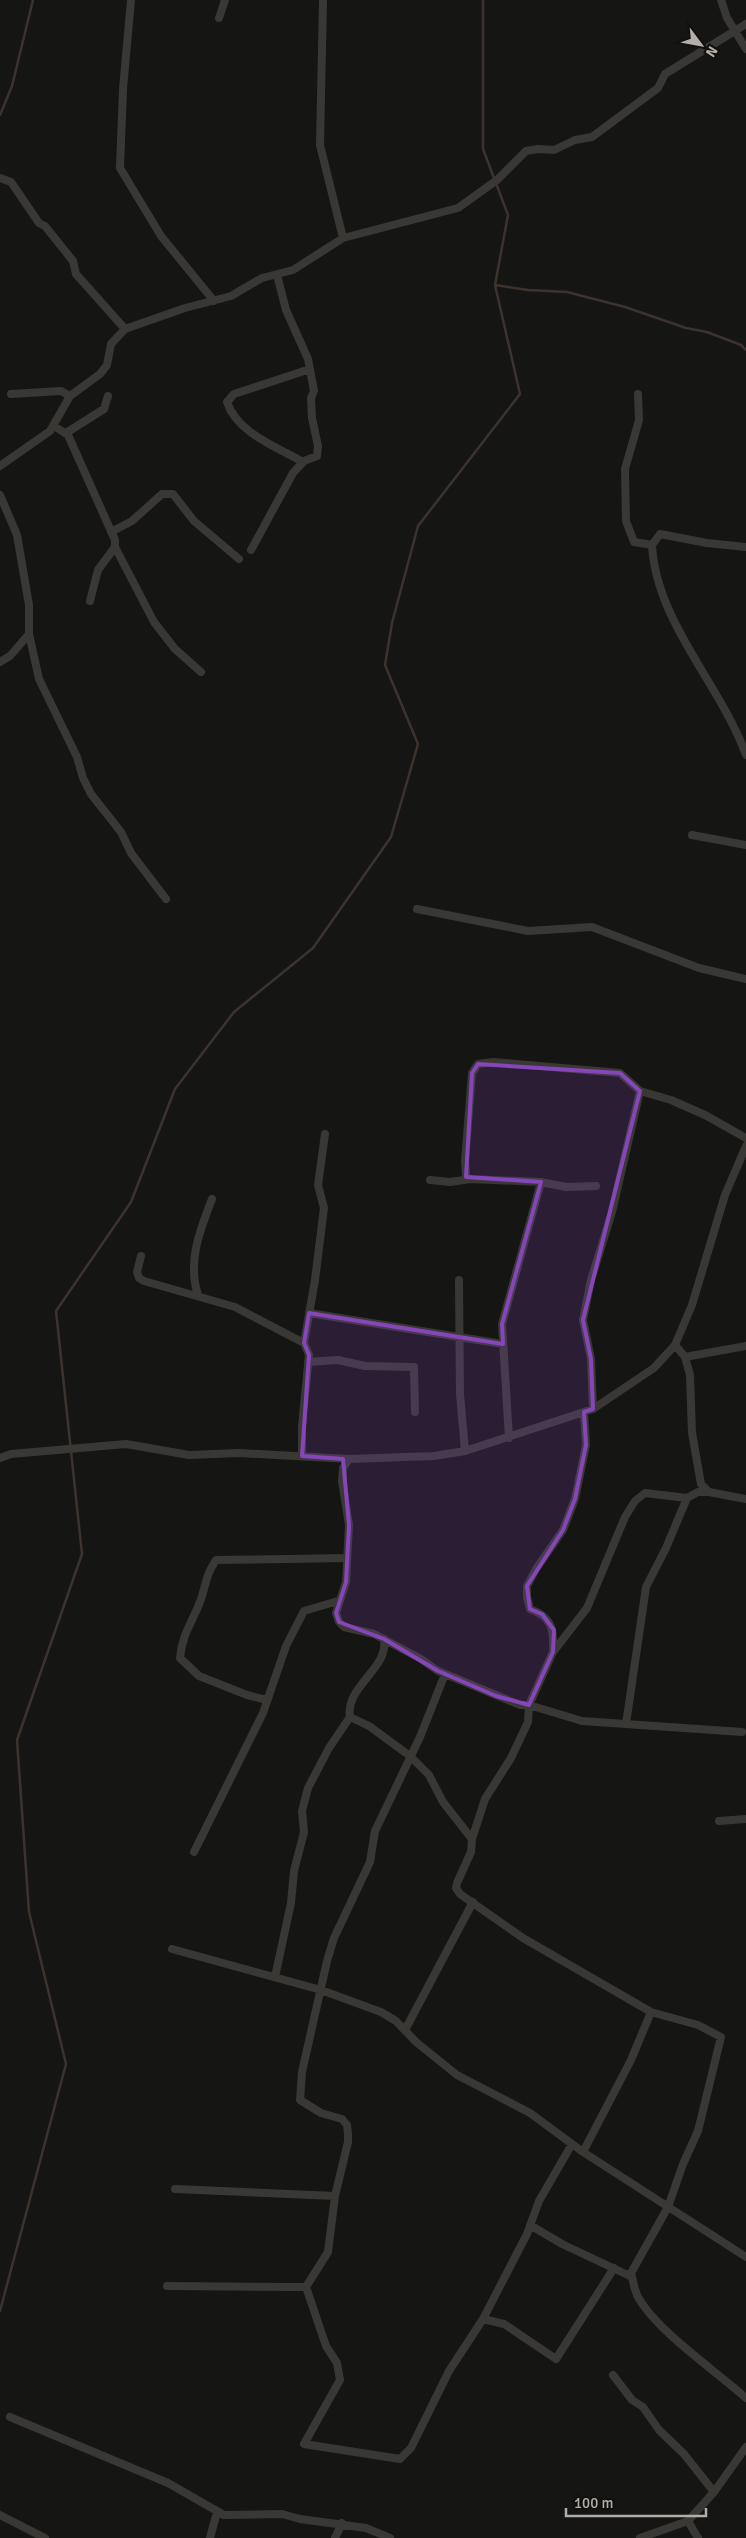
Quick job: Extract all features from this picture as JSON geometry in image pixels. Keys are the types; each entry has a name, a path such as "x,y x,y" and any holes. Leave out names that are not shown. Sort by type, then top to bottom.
{"street":[{"path":"131,0 122,89 120,168 161,236 214,300"},
{"path":"219,18 224,0"},
{"path":"323,0 320,145 343,238"},
{"path":"722,0 733,30 746,49"},
{"path":"0,466 50,431 70,396 100,374 107,365 111,344 126,329 231,296 262,278 293,270 343,238 458,208 497,180 526,151 538,149 554,150 575,140 592,137 658,88 665,74 733,30 746,24"},
{"path":"0,178 11,182 39,222 45,226 73,261 76,274 126,329"},
{"path":"251,550 293,473 303,462 317,456 318,446 312,418 311,398 314,391 310,369 298,334 286,310 277,274"},
{"path":"303,462 262,439 243,425 229,410 227,402 234,394 310,369"},
{"path":"11,394 61,391 70,396"},
{"path":"638,394 639,420 625,469 626,521 634,542 652,546"},
{"path":"66,433 104,409 108,396"},
{"path":"54,426 66,433 115,540 115,548 154,622 175,649 201,672"},
{"path":"111,532 132,520 162,494 174,494 194,521 238,559"},
{"path":"0,495 17,535 29,605 28,634 39,679 77,757 83,778 91,794 121,832 131,852 166,899"},
{"path":"746,546 707,543 660,534 652,546 658,584 695,659 736,728 746,755"},
{"path":"90,601 98,570 115,548"},
{"path":"0,662 10,656 28,634"},
{"path":"692,835 746,845"},
{"path":"417,909 528,931 592,927 699,968 746,979"},
{"path":"470,1179 466,1177 464,1161 472,1073 478,1064 494,1062 620,1073 640,1091 671,1100 705,1115 746,1138"},
{"path":"593,1409 591,1359 583,1320 591,1280 612,1212 640,1091"},
{"path":"302,1456 302,1426 309,1355 304,1343 324,1208 318,1185 325,1134"},
{"path":"0,1458 12,1454 126,1444 189,1455 239,1453 349,1459 399,1458 465,1451 593,1409 654,1368 675,1346 692,1306 725,1194 746,1146"},
{"path":"430,1180 450,1182 470,1179 542,1182 566,1187 596,1186"},
{"path":"509,1438 502,1324 542,1182"},
{"path":"198,1295 193,1272 199,1231 212,1199"},
{"path":"141,1256 138,1272 139,1278 235,1307 304,1343"},
{"path":"459,1280 460,1394 465,1451"},
{"path":"309,1313 503,1344"},
{"path":"675,1346 686,1357 690,1375 692,1433 701,1484 709,1492"},
{"path":"686,1357 746,1346"},
{"path":"308,1362 338,1360 365,1366 414,1367 415,1412"},
{"path":"553,1652 554,1630 542,1614 530,1609 527,1597 528,1586 536,1569 563,1530 575,1499 586,1445 584,1412"},
{"path":"349,1459 343,1468 342,1481 349,1525 346,1582 338,1601 336,1613 339,1622 344,1627 374,1634 445,1674 520,1705 529,1705 582,1721 742,1732"},
{"path":"746,1499 709,1492 698,1492 687,1498 646,1493 635,1501 626,1517 586,1608 553,1652 529,1705 528,1722 511,1758 485,1799 472,1839 472,1852 456,1888 460,1894 523,1938 651,2012 698,2025 718,2034 721,2040 698,2131 683,2164 668,2207 631,2273 637,2294 648,2311 678,2341 746,2398"},
{"path":"626,1724 646,1587 666,1548 687,1498"},
{"path":"268,1700 247,1695 198,1676 180,1658 181,1640 202,1596 206,1576 216,1560 347,1558"},
{"path":"194,1852 268,1700 286,1646 304,1611 338,1601"},
{"path":"275,1977 304,1832 302,1811 308,1788 328,1748 350,1717 349,1711 356,1692 384,1652 384,1639"},
{"path":"306,2287 328,2252 335,2196 348,2142 347,2125 342,2119 321,2113 302,2102 299,2097 302,2072 334,1938 370,1862 375,1831 420,1737 445,1674"},
{"path":"350,1717 369,1726 410,1756 429,1776 442,1802 472,1839"},
{"path":"719,1821 746,1819"},
{"path":"405,2030 473,1902"},
{"path":"172,1949 321,1990 381,2012 462,2079 530,2113 583,2152 746,2257"},
{"path":"583,2152 631,2060 651,2012"},
{"path":"306,2287 326,2346 337,2363 340,2380 304,2444 312,2447 400,2459 411,2448 449,2371 483,2319 530,2225 538,2201 572,2144"},
{"path":"175,2189 335,2196"},
{"path":"530,2225 562,2244 632,2277"},
{"path":"483,2319 504,2324 556,2359 614,2268"},
{"path":"167,2286 306,2287"},
{"path":"613,2375 632,2400 643,2407 659,2430 684,2454 714,2492"},
{"path":"10,2417 168,2483 217,2512 233,2516 282,2514 300,2519 366,2528 390,2538"},
{"path":"640,2538 688,2521 714,2492 746,2447"},
{"path":"210,2538 217,2512"},
{"path":"0,2515 45,2538"},
{"path":"688,2521 698,2538"},
{"path":"336,2538 342,2524"}],"highlighted area":[{"path":"478,1064 620,1073 640,1091 583,1320 591,1359 593,1409 584,1412 586,1445 575,1499 563,1530 527,1586 530,1609 542,1614 554,1630 553,1652 529,1705 496,1696 438,1671 384,1639 339,1622 336,1613 346,1582 349,1525 343,1459 302,1456 309,1355 304,1343 309,1313 503,1344 502,1324 541,1182 466,1177 472,1073"}],"waterway":[{"path":"0,115 12,86 33,0"},
{"path":"0,2311 66,2064 29,1912 17,1740 82,1554 56,1311 131,1202 175,1089 234,1012 313,948 391,837 418,744 385,665 392,623 418,526 520,394 495,285 508,215 483,149 483,0"},
{"path":"495,285 528,290 567,292 625,307 686,328 707,332 741,345 746,350"}]}
